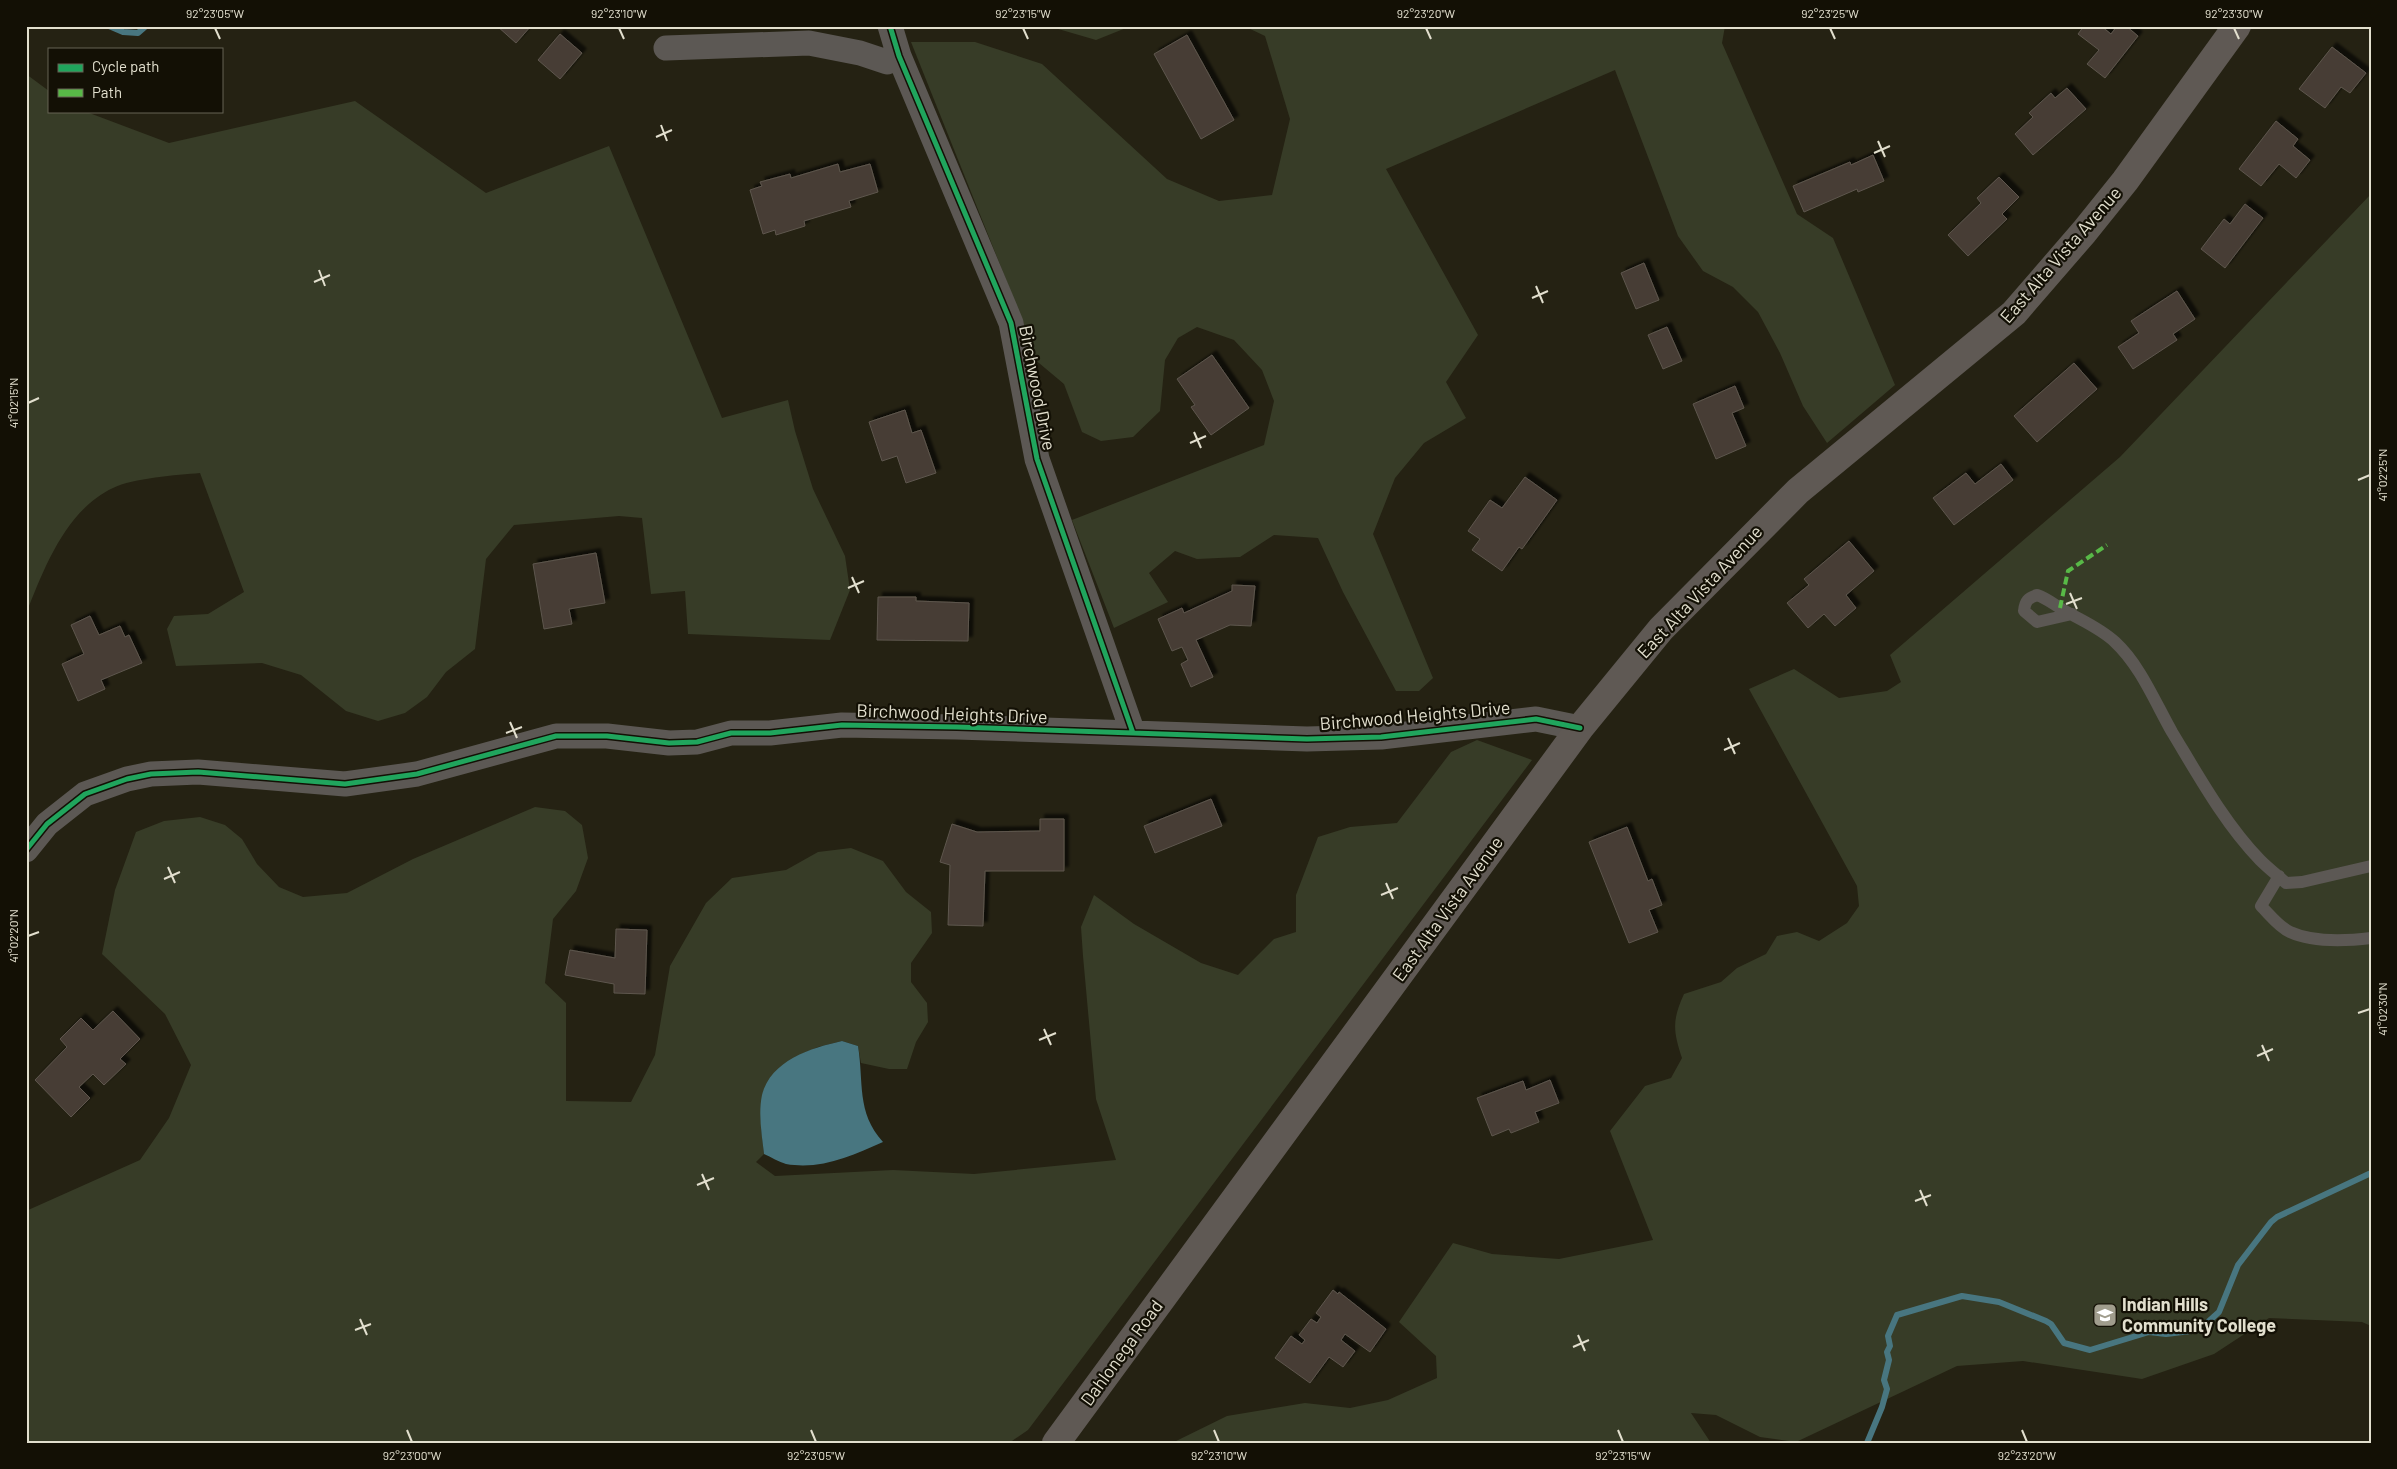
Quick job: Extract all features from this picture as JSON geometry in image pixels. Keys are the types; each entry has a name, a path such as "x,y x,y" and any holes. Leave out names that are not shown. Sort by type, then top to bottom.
{"main road":[{"name":"East Alta Vista Avenue","path":"1189,1263 1580,728 1661,629 1798,491 2014,313 2125,181 2237,26"},
{"name":"Dahlonega Road","path":"1056,1443 1189,1263"}],"street":[{"name":"Birchwood Drive","path":"890,26 899,56 1011,324 1037,459 1133,732"},
{"path":"666,48 809,42 860,52 887,62 899,56"},
{"name":"Birchwood Heights Drive","path":"26,850 47,824 85,794 127,779 151,774 198,772 345,784 418,774 556,736 607,736 669,743 697,742 731,733 770,733 842,725 1133,732 1307,739 1381,737 1536,719 1580,728"}],"lane":[{"path":"2072,614 2115,642 2127,656 2232,826 2260,860 2286,883 2302,882 2371,866"},
{"path":"2279,876 2262,906 2289,932 2305,937 2329,940 2371,938"}],"green space":[{"path":"1048,26 1131,26 1096,40"},
{"path":"1244,26 1725,26 1722,43 1797,214 1833,238 1895,385 1827,443 1803,406 1780,353 1758,312 1733,287 1703,271 1678,236 1615,70 1386,169 1478,335 1446,382 1466,418 1424,443 1395,478 1373,534 1433,678 1419,691 1396,691 1343,592 1318,538 1274,535 1240,557 1197,559 1175,551 1149,573 1168,602 1114,628 1072,520 1264,445 1274,401 1262,370 1234,340 1197,327 1178,338 1165,360 1160,411 1133,437 1101,441 1082,432 1064,384 1033,358 1023,322 911,42 975,42 1042,64 1167,179 1219,201 1272,195 1290,119 1265,36"},
{"path":"26,74 48,90 48,112 87,112 169,143 355,101 486,193 609,146 722,418 788,400 795,431 813,489 845,556 850,590 830,640 688,634 685,591 651,594 642,518 619,516 514,525 486,559 475,649 446,672 427,697 405,713 378,721 346,711 301,675 262,663 176,666 167,629 174,616 208,614 244,592 200,473 155,478 122,485 97,498 82,510 70,525 49,560 26,614"},
{"path":"2371,194 2371,1326 2362,1322 2269,1318 2214,1354 2142,1379 2023,1361 1957,1366 1796,1442 1760,1437 1716,1415 1691,1413 1711,1443 1172,1443 1227,1416 1305,1403 1350,1408 1388,1400 1437,1378 1436,1356 1399,1322 1453,1243 1492,1254 1559,1259 1653,1240 1610,1131 1645,1086 1671,1078 1682,1058 1675,1026 1677,1011 1684,994 1721,982 1737,968 1766,954 1777,936 1797,932 1819,941 1847,923 1859,906 1857,886 1749,689 1794,669 1839,698 1887,691 1901,682 1890,655 2120,457"},
{"path":"1477,740 1532,760 1028,1430 1009,1443 26,1443 26,1211 140,1160 169,1118 191,1065 165,1014 102,954 115,890 136,832 164,821 200,817 225,825 242,839 257,864 279,887 303,897 347,893 413,859 535,807 565,811 582,825 588,858 576,891 553,919 545,983 566,1003 566,1101 631,1102 655,1055 670,966 706,903 732,878 786,870 818,852 851,848 883,861 906,892 931,912 932,933 911,963 911,982 927,1003 928,1022 916,1042 907,1069 889,1069 861,1063 858,1046 842,1041 818,1047 795,1057 761,1128 764,1154 756,1162 775,1176 893,1170 974,1174 1116,1160 1096,1099 1083,956 1081,927 1094,895 1134,924 1201,963 1238,975 1274,939 1296,932 1296,895 1318,837 1350,827 1397,823 1451,752"}],"water":[{"path":"842,1041 858,1046 865,1108 874,1131 883,1142 848,1157 812,1165 786,1164 764,1154 760,1110 762,1095 767,1083 783,1064 805,1052"}],"building":[{"path":"497,26 531,26 516,43"},
{"path":"2084,26 2101,26 2111,34 2117,26 2126,26 2138,36 2105,78 2087,64 2099,50 2078,34"},
{"path":"560,34 582,53 560,79 538,60"},
{"path":"1187,35 1234,120 1201,139 1154,54"},
{"path":"2332,47 2366,73 2350,93 2341,87 2325,108 2299,89"},
{"path":"2067,88 2086,109 2033,155 2015,134 2033,117 2029,113 2051,93 2055,98"},
{"path":"2276,121 2298,139 2293,146 2310,160 2296,178 2279,164 2261,186 2239,169"},
{"path":"1873,155 1884,181 1858,192 1857,189 1804,212 1793,186 1850,162 1851,165"},
{"path":"838,164 840,172 870,164 878,192 849,201 851,207 804,221 805,226 776,235 775,230 763,234 750,190 762,186 760,182 790,174 791,178"},
{"path":"1999,177 2019,197 2002,214 2007,219 1968,256 1948,235 1981,203 1977,198"},
{"path":"2245,204 2263,218 2225,268 2201,249 2224,219 2230,224"},
{"path":"1644,263 1659,300 1636,309 1621,273"},
{"path":"2177,291 2195,319 2173,334 2177,340 2133,369 2118,347 2139,333 2131,321"},
{"path":"1667,327 1682,361 1663,369 1648,335"},
{"path":"1212,355 1249,408 1211,435 1191,407 1195,405 1177,379"},
{"path":"2074,363 2097,389 2037,442 2014,416"},
{"path":"1735,386 1744,408 1732,413 1746,446 1716,459 1693,404"},
{"path":"905,410 912,433 921,430 936,473 906,483 897,456 882,461 869,422"},
{"path":"2001,464 2013,480 1954,525 1933,498 1966,473 1975,484"},
{"path":"1525,477 1557,500 1522,549 1519,547 1502,571 1472,550 1480,539 1468,531 1490,500 1502,508"},
{"path":"1849,541 1874,571 1846,595 1856,608 1835,626 1824,614 1808,628 1787,603 1809,585 1804,579"},
{"path":"596,553 605,603 569,609 572,624 544,629 533,564"},
{"path":"1232,585 1255,586 1251,626 1230,625 1196,640 1213,677 1191,687 1181,664 1188,660 1182,647 1172,651 1158,619 1182,608 1184,613 1232,591"},
{"path":"878,597 916,597 916,601 969,603 968,641 877,640"},
{"path":"90,616 99,635 120,626 125,637 129,635 142,663 101,680 105,689 78,701 62,664 84,654 71,625"},
{"path":"1211,799 1222,826 1155,853 1144,826"},
{"path":"1040,819 1064,819 1064,871 985,871 983,926 948,925 950,865 940,862 952,824 977,832 1040,831"},
{"path":"1627,827 1648,881 1652,879 1662,905 1649,910 1658,932 1629,943 1589,842"},
{"path":"616,929 647,930 645,994 614,993 614,984 565,975 570,950 615,958"},
{"path":"113,1011 140,1039 120,1059 126,1064 104,1085 93,1074 79,1087 90,1098 71,1117 35,1080 67,1047 60,1039 81,1018 93,1030"},
{"path":"1550,1080 1559,1103 1535,1112 1539,1122 1511,1133 1509,1129 1492,1136 1477,1098 1523,1081 1526,1090"},
{"path":"1333,1290 1338,1294 1339,1292 1386,1329 1370,1352 1345,1334 1341,1340 1355,1351 1343,1367 1329,1357 1310,1383 1275,1358 1291,1336 1302,1344 1305,1340 1299,1335 1311,1319 1317,1323 1321,1317 1316,1313"}],"waterway":[{"path":"109,26 123,32 138,33 146,26"},
{"path":"1867,1443 1882,1407 1887,1389 1884,1380 1889,1360 1887,1352 1890,1346 1888,1336 1897,1315 1962,1296 1999,1302 2051,1324 2064,1343 2090,1350 2149,1332 2166,1334 2199,1330 2219,1312 2238,1265 2271,1222 2277,1217 2371,1173"}],"marked path":[{"path":"2060,608 2068,571 2107,545"}],"cycle path":[{"path":"890,26 899,56 1011,323 1037,459 1133,733"},
{"path":"26,850 47,824 85,794 127,779 151,774 198,772 345,784 417,774 556,736 607,736 669,743 697,742 731,733 770,733 842,725 1307,739 1381,737 1536,719 1580,728"}],"place":[{"name":"Indian Hills Community College","path":"2105,1315"}]}
